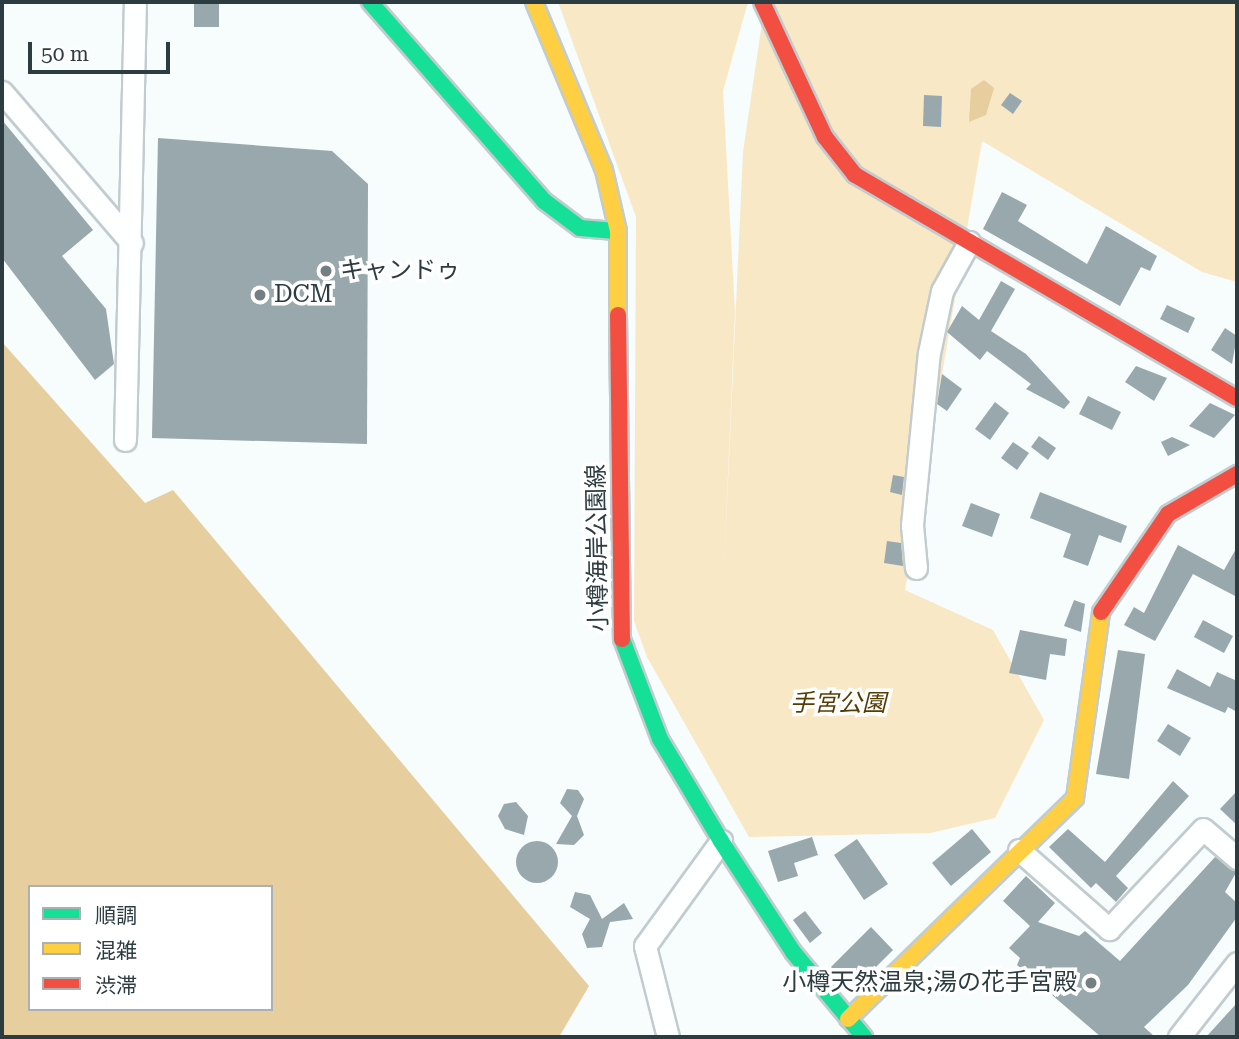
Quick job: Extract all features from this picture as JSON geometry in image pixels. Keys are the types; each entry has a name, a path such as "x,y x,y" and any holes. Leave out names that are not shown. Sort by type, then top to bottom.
{"street":[{"path":"125,440 132,243 135,2"},
{"path":"370,2 544,201 580,228 618,232"},
{"name":"小樽海岸公園線","path":"534,2 595,145 618,232 618,606 624,653 660,739 721,841 793,952 864,1037"},
{"path":"762,2 825,137 855,175 1237,398"},
{"path":"2,92 132,243"},
{"path":"916,568 912,525 929,353 942,291 969,242"},
{"path":"848,1019 1075,798 1102,607 1168,514 1237,474"},
{"path":"1019,850 1109,929 1203,830 1237,858"},
{"path":"668,1037 645,946 721,841"},
{"path":"1179,1037 1237,963"}],"green space":[{"name":"手宮公園","path":"558,2 748,2 723,91 735,313 723,590 743,152 765,2 1237,2 1237,282 1202,272 982,141 905,590 993,630 1044,720 995,818 930,833 749,837 647,657 634,621 636,217"}],"shaded area":[{"path":"984,80 994,88 986,115 969,122 971,89"},
{"path":"2,342 145,503 173,490 589,986 559,1037 2,1037"}],"building":[{"path":"194,2 219,2 219,27 194,27"},
{"path":"1010,93 1022,101 1013,114 1001,105"},
{"path":"924,95 942,96 941,127 923,126"},
{"path":"2,120 93,230 62,256 106,309 114,364 95,380 2,258"},
{"path":"158,138 332,151 368,184 367,444 152,438"},
{"path":"1002,192 1027,205 1018,221 1087,264 1106,226 1157,256 1150,271 1141,267 1120,306 983,229"},
{"path":"1001,281 1015,289 991,331 1026,354 1070,402 1064,409 1026,389 1031,384 987,351 980,360 947,332 962,306 979,320"},
{"path":"1167,305 1195,318 1188,333 1160,319"},
{"path":"1225,328 1237,336 1232,364 1211,350"},
{"path":"1136,366 1167,378 1154,401 1125,382"},
{"path":"942,374 962,389 947,411 937,404"},
{"path":"1088,396 1121,412 1112,430 1079,414"},
{"path":"995,402 1009,413 990,440 975,429"},
{"path":"1210,403 1235,415 1214,438 1189,426"},
{"path":"1039,436 1056,448 1048,460 1031,447"},
{"path":"1172,437 1190,445 1168,456 1161,442"},
{"path":"1013,442 1029,453 1017,470 1001,458"},
{"path":"893,475 904,477 902,495 890,492"},
{"path":"1040,492 1127,526 1121,543 1099,535 1088,566 1063,557 1071,534 1030,518"},
{"path":"971,503 1000,514 992,537 962,526"},
{"path":"887,541 901,543 903,566 884,563"},
{"path":"1178,545 1224,570 1237,547 1237,597 1193,574 1155,641 1124,625 1134,607 1144,613"},
{"path":"1074,600 1085,604 1081,632 1064,626"},
{"path":"1203,620 1233,636 1224,653 1194,637"},
{"path":"1020,630 1067,639 1065,656 1050,654 1046,680 1009,673"},
{"path":"1118,650 1145,654 1129,779 1096,774"},
{"path":"1177,669 1210,687 1217,672 1237,681 1237,712 1228,707 1225,713 1167,688"},
{"path":"1168,724 1191,738 1180,756 1157,741"},
{"path":"1173,781 1189,796 1116,876 1128,888 1116,902 1096,883 1091,888 1049,847 1068,829 1105,862"},
{"path":"567,789 578,790 584,799 577,816 584,835 574,845 556,844 572,816 560,803"},
{"path":"1237,791 1237,825 1220,809"},
{"path":"516,802 528,816 524,835 505,829 498,816 504,804"},
{"path":"972,829 991,852 951,886 932,863"},
{"path":"812,837 818,855 794,863 798,876 778,882 768,851"},
{"path":"857,839 888,884 864,900 834,855"},
{"path":"537,841 552,847 558,862 552,877 537,883 522,877 516,862 522,847"},
{"path":"1215,857 1237,871 1225,892 1237,903 1237,917 1188,985 1144,1027 1155,1037 1101,1037 1017,965 1020,958 1009,948 1030,926 1003,901 1026,876 1055,903 1038,922 1079,936 1085,931 1120,961"},
{"path":"575,892 590,895 602,919 624,903 633,919 610,922 602,947 587,948 582,934 590,919 570,907"},
{"path":"805,911 822,933 810,943 793,920"},
{"path":"871,927 893,950 853,990 831,967"},
{"path":"1237,1003 1237,1037 1206,1037"}],"traffic: fast":[{"path":"370,2 544,201 580,228 618,231"},
{"path":"622,639 660,739 721,841 793,952 864,1037"}],"traffic: slow":[{"path":"534,2 604,170 618,231 618,315"},
{"path":"848,1019 1075,798 1101,612"}],"traffic: jam":[{"path":"762,2 825,137 855,175 1237,398"},
{"path":"618,315 622,639"},
{"path":"1101,612 1168,514 1237,474"}],"place":[{"name":"キャンドゥ","path":"326,271"},
{"name":"DCM","path":"260,295"},
{"name":"小樽天然温泉;湯の花手宮殿","path":"1091,983"}]}
